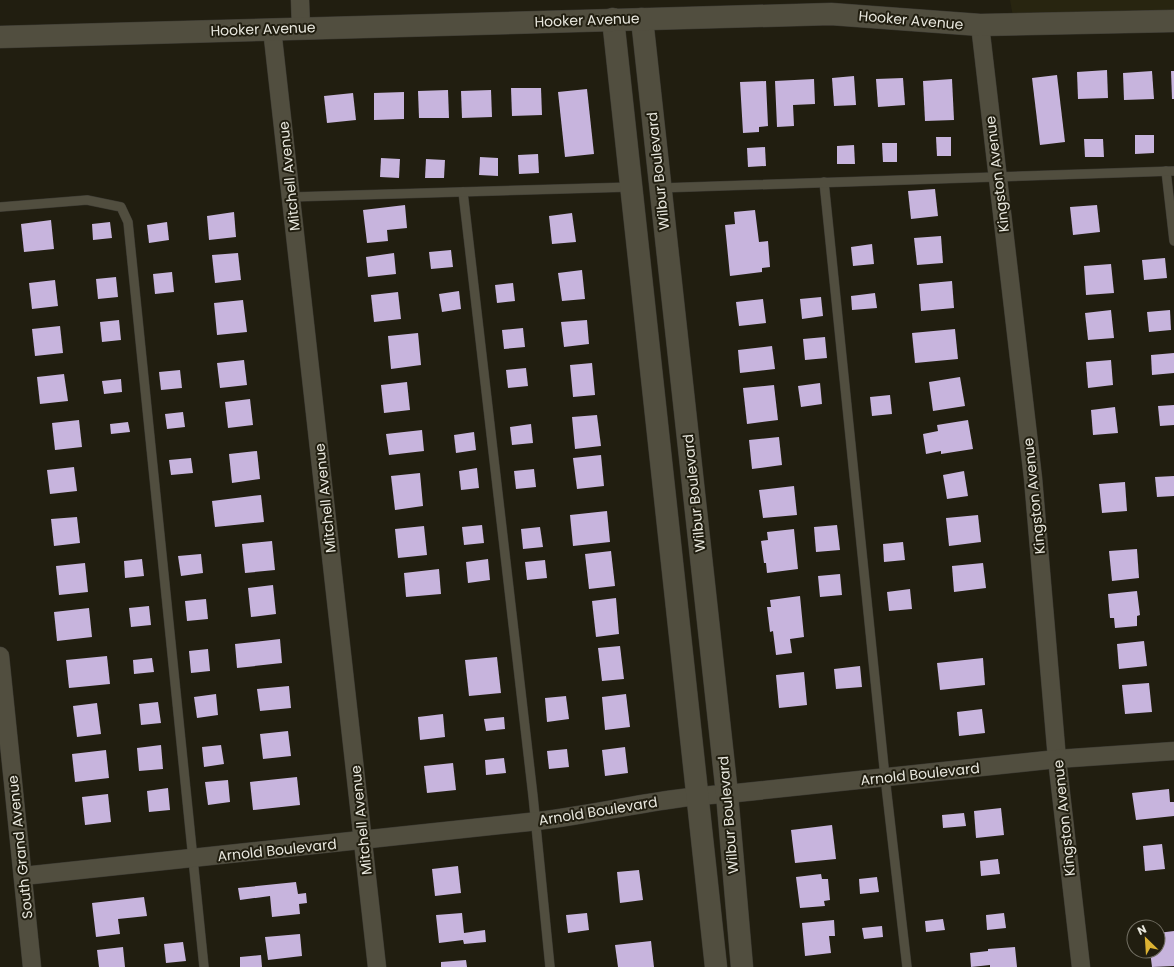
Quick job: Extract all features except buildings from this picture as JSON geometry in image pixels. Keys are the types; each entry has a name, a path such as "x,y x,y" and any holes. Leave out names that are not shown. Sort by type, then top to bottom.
{"street":[{"path":"300,0 301,28"},
{"name":"Hooker Avenue","path":"0,36 642,19 830,7 980,26 1174,21"},
{"name":"Wilbur Boulevard","path":"613,19 696,795 716,967"},
{"name":"Wilbur Boulevard","path":"642,19 727,794 742,967"},
{"name":"Kingston Avenue","path":"980,26 1033,478 1057,759 1081,967"},
{"name":"Mitchell Avenue","path":"272,29 377,967"},
{"name":"South Grand Avenue","path":"0,658 32,967"},
{"name":"Arnold Boulevard","path":"23,876 536,822 696,795 727,794 1057,759 1174,751"}],"lane":[{"path":"660,188 1170,171 1174,241"},
{"path":"824,182 885,777 907,967"},
{"path":"291,197 631,187"},
{"path":"463,192 536,822 550,967"},
{"path":"0,207 87,200 121,207 128,222 204,967"}],"shaded area":[{"path":"1010,0 1174,0 1174,11 1013,17"}]}
